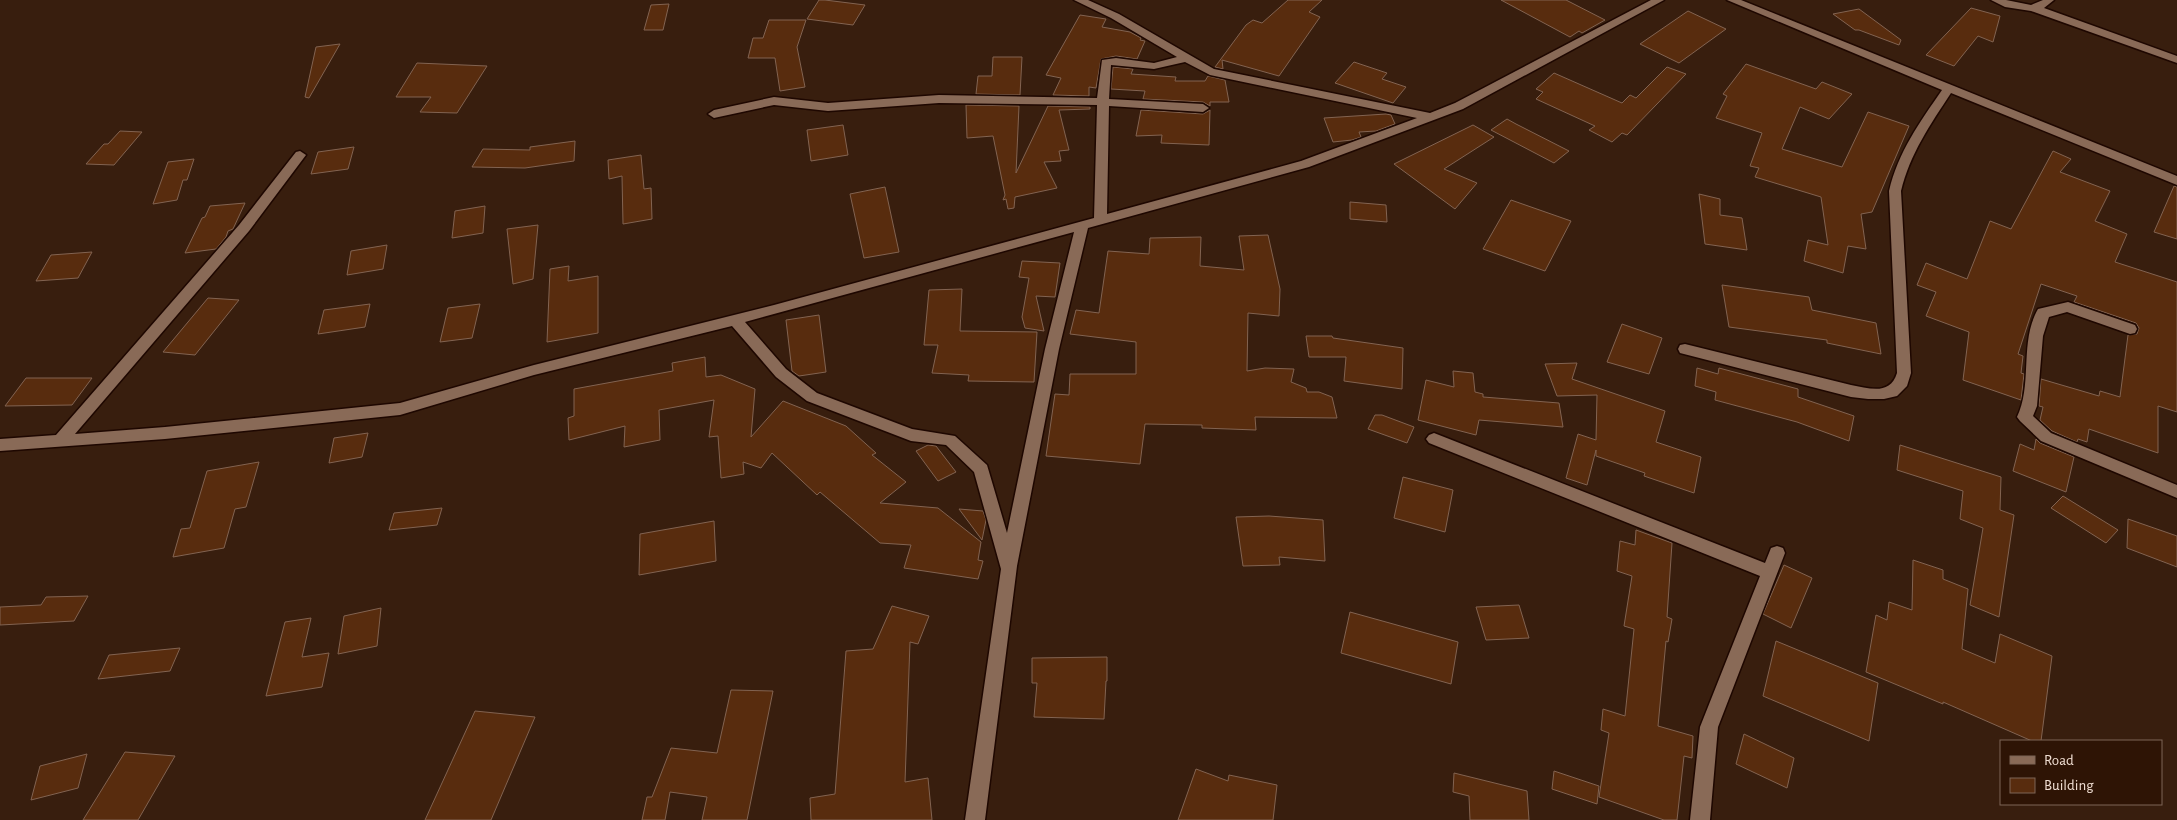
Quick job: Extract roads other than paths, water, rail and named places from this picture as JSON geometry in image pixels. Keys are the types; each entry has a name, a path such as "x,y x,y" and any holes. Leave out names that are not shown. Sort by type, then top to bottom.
{"street":[{"path":"1079,0 1115,16 1210,72 1432,117"},
{"path":"0,445 165,433 400,409 534,370 735,320 1305,164 1459,106 1659,0"},
{"path":"1732,0 2177,181"},
{"path":"1996,0 2033,8 2177,60"},
{"path":"2033,8 2046,4 2048,0"},
{"path":"1100,220 1106,62 1116,61 1154,66 1185,59"},
{"path":"1685,349 1851,391 1875,395 1886,394 1899,388 1903,382 1904,373 1896,182 1898,174 1914,143 1949,88"},
{"path":"714,114 774,101 828,107 939,99 1103,102 1203,108"},
{"path":"60,441 244,228 300,155"},
{"path":"975,820 1009,569 1052,349 1082,225"},
{"path":"2130,329 2068,307 2043,313 2036,336 2030,406 2025,417 2046,436 2177,492"},
{"path":"735,320 781,373 812,397 911,435 950,440 981,469 1009,569"},
{"path":"1434,439 1769,572"},
{"path":"1700,820 1709,727 1777,553"}]}
